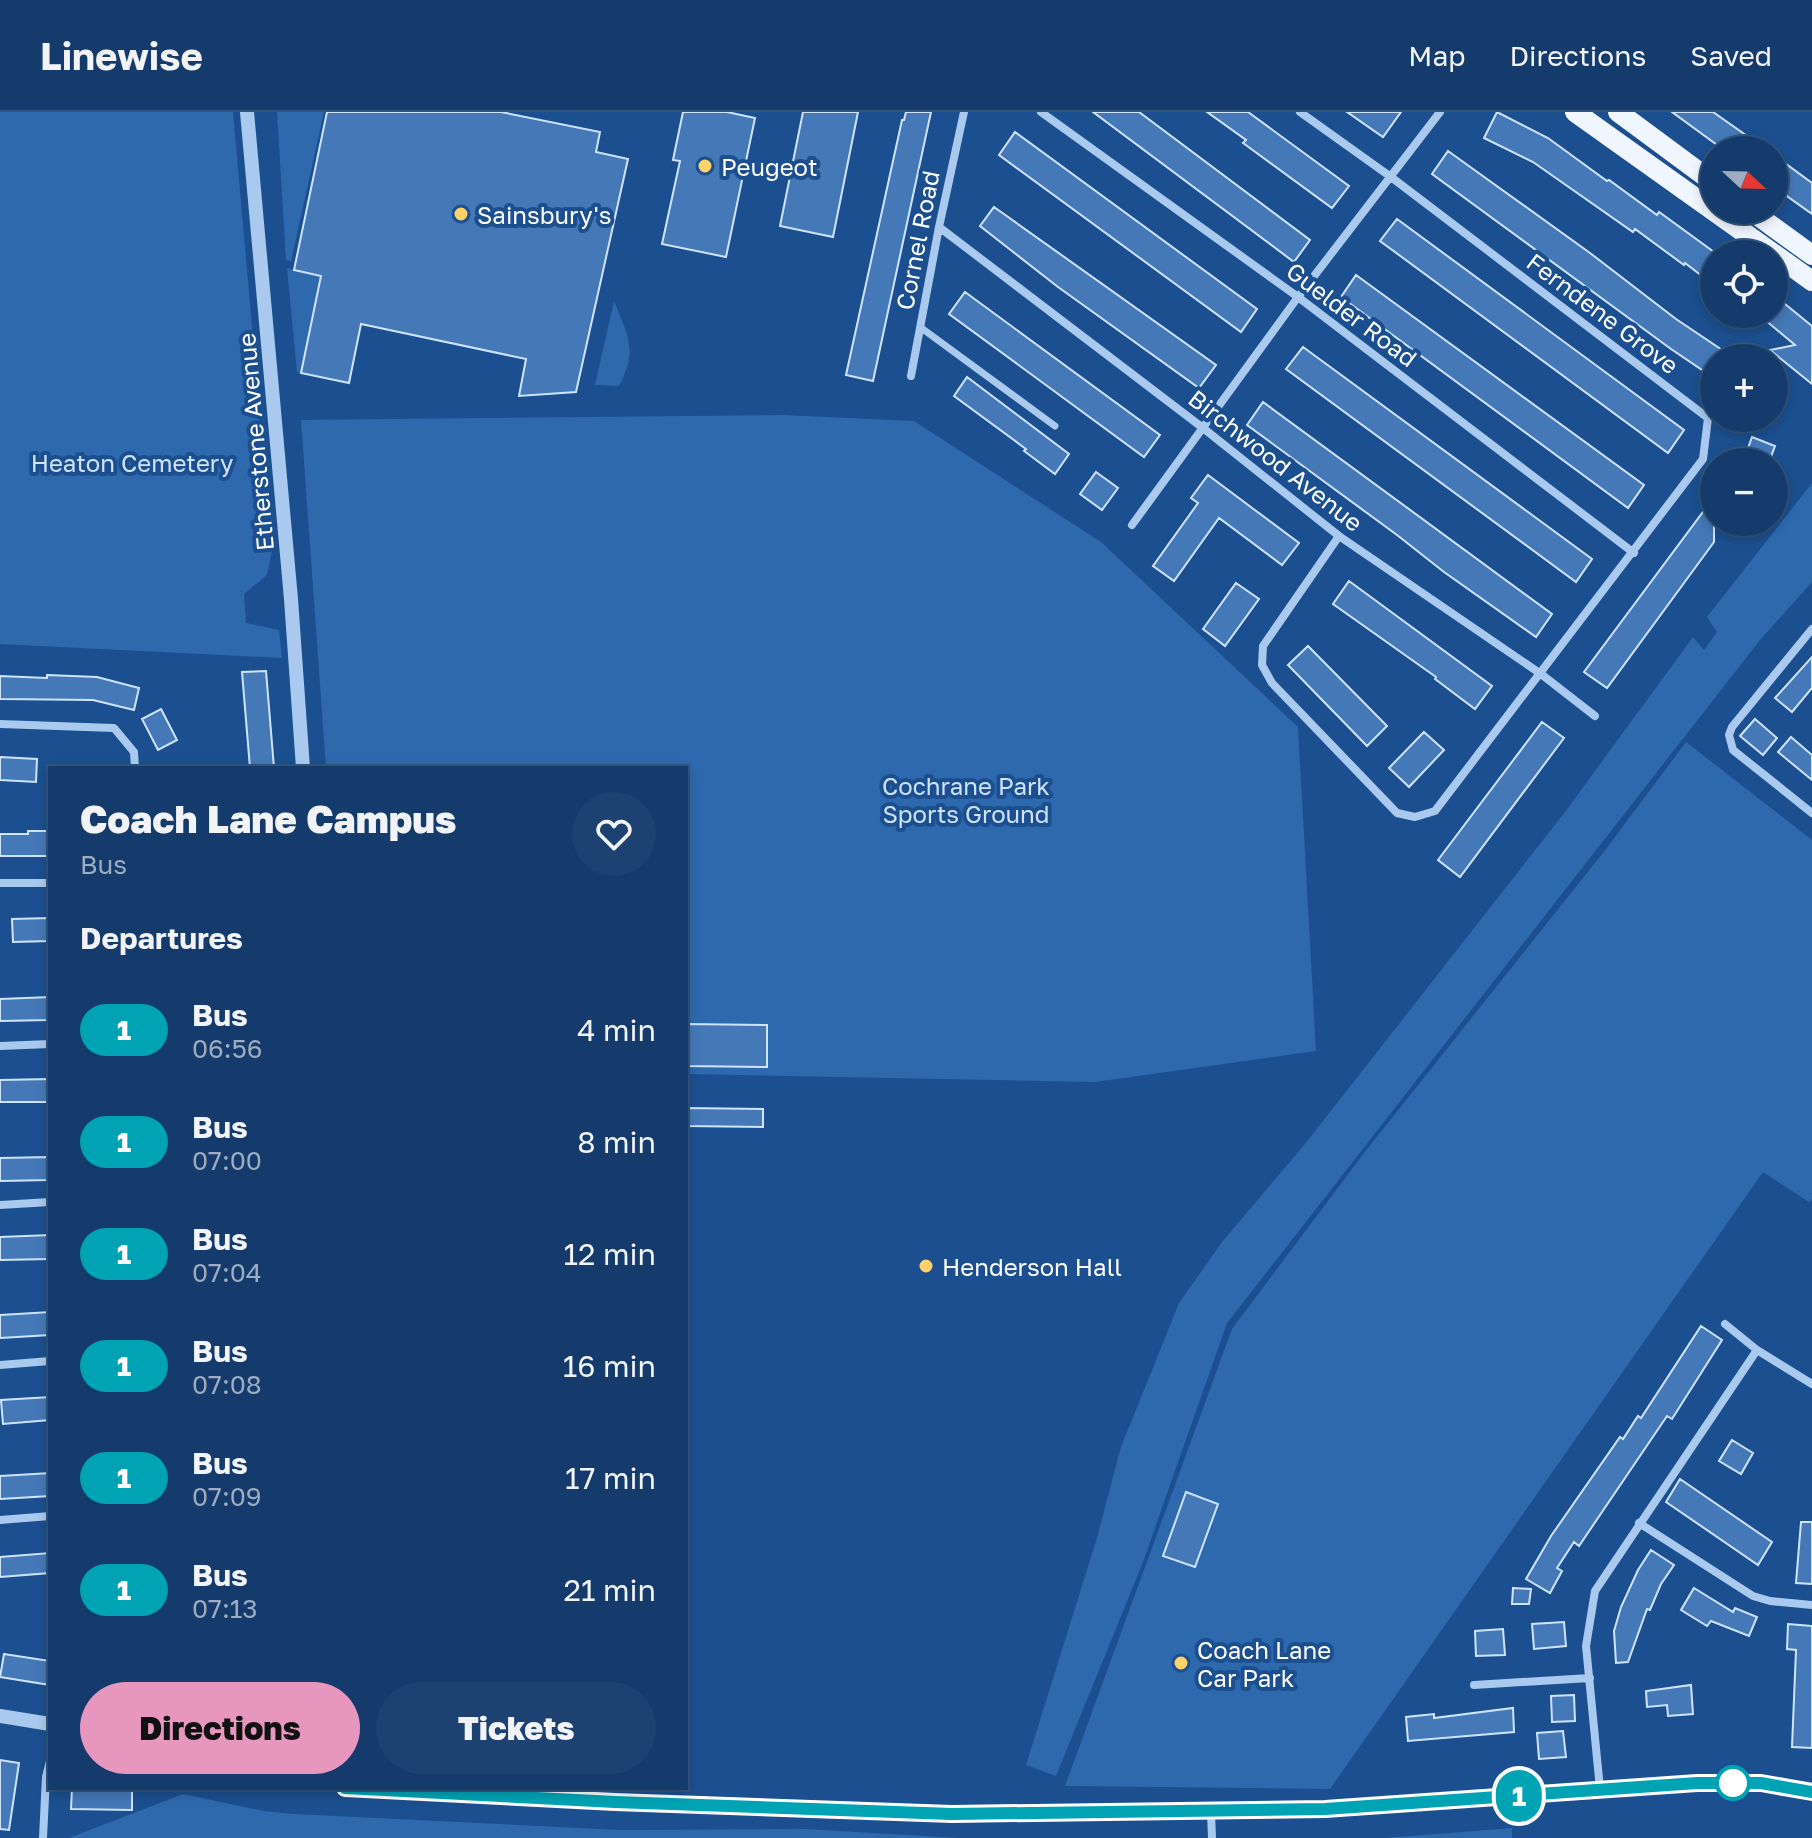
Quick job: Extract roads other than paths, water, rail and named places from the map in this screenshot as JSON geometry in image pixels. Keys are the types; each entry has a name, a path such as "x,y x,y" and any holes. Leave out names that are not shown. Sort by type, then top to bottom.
{"main road":[{"path":"1575,112 1812,281"},
{"path":"1618,112 1700,173"},
{"path":"1769,224 1812,255"}],"street":[{"name":"Etherstone Avenue","path":"247,112 303,766"},
{"name":"Cornel Road","path":"911,376 964,112"},
{"name":"Guelder Road","path":"1041,112 1298,297 1634,553"},
{"name":"Ferndene Grove","path":"1300,112 1391,177 1708,418 1703,459 1435,811 1415,817 1397,813 1272,683 1262,665 1263,646 1339,536"},
{"path":"1132,525 1298,297 1440,112"},
{"name":"Birchwood Avenue","path":"939,227 1339,536 1541,674 1595,716"},
{"path":"920,327 1055,426"},
{"path":"1812,629 1732,727 1729,735 1733,750 1812,813"},
{"path":"0,724 114,728 134,752 135,766"},
{"path":"0,883 48,883"},
{"path":"0,1046 48,1044"},
{"path":"0,1205 48,1202"},
{"path":"1725,1324 1757,1350 1812,1384"},
{"path":"1600,1789 1586,1646 1595,1591 1757,1350"},
{"path":"0,1365 48,1361"},
{"path":"0,1520 48,1516"},
{"path":"1639,1523 1753,1596 1812,1605"},
{"path":"1474,1685 1590,1678"},
{"path":"0,1716 48,1724"},
{"path":"43,1838 48,1769"},
{"path":"381,1790 952,1814 1211,1812 1435,1803 1697,1783 1761,1783 1812,1792"},
{"path":"1211,1812 1212,1838"}],"place":[{"name":"Peugeot","path":"705,166"},
{"name":"Sainsbury's","path":"461,214"},
{"name":"Henderson Hall","path":"926,1266"},
{"name":"Coach Lane Car Park","path":"1181,1663"}],"park label":[{"name":"Heaton Cemetery","path":"132,462"},
{"name":"Cochrane Park Sports Ground","path":"966,799"}]}
